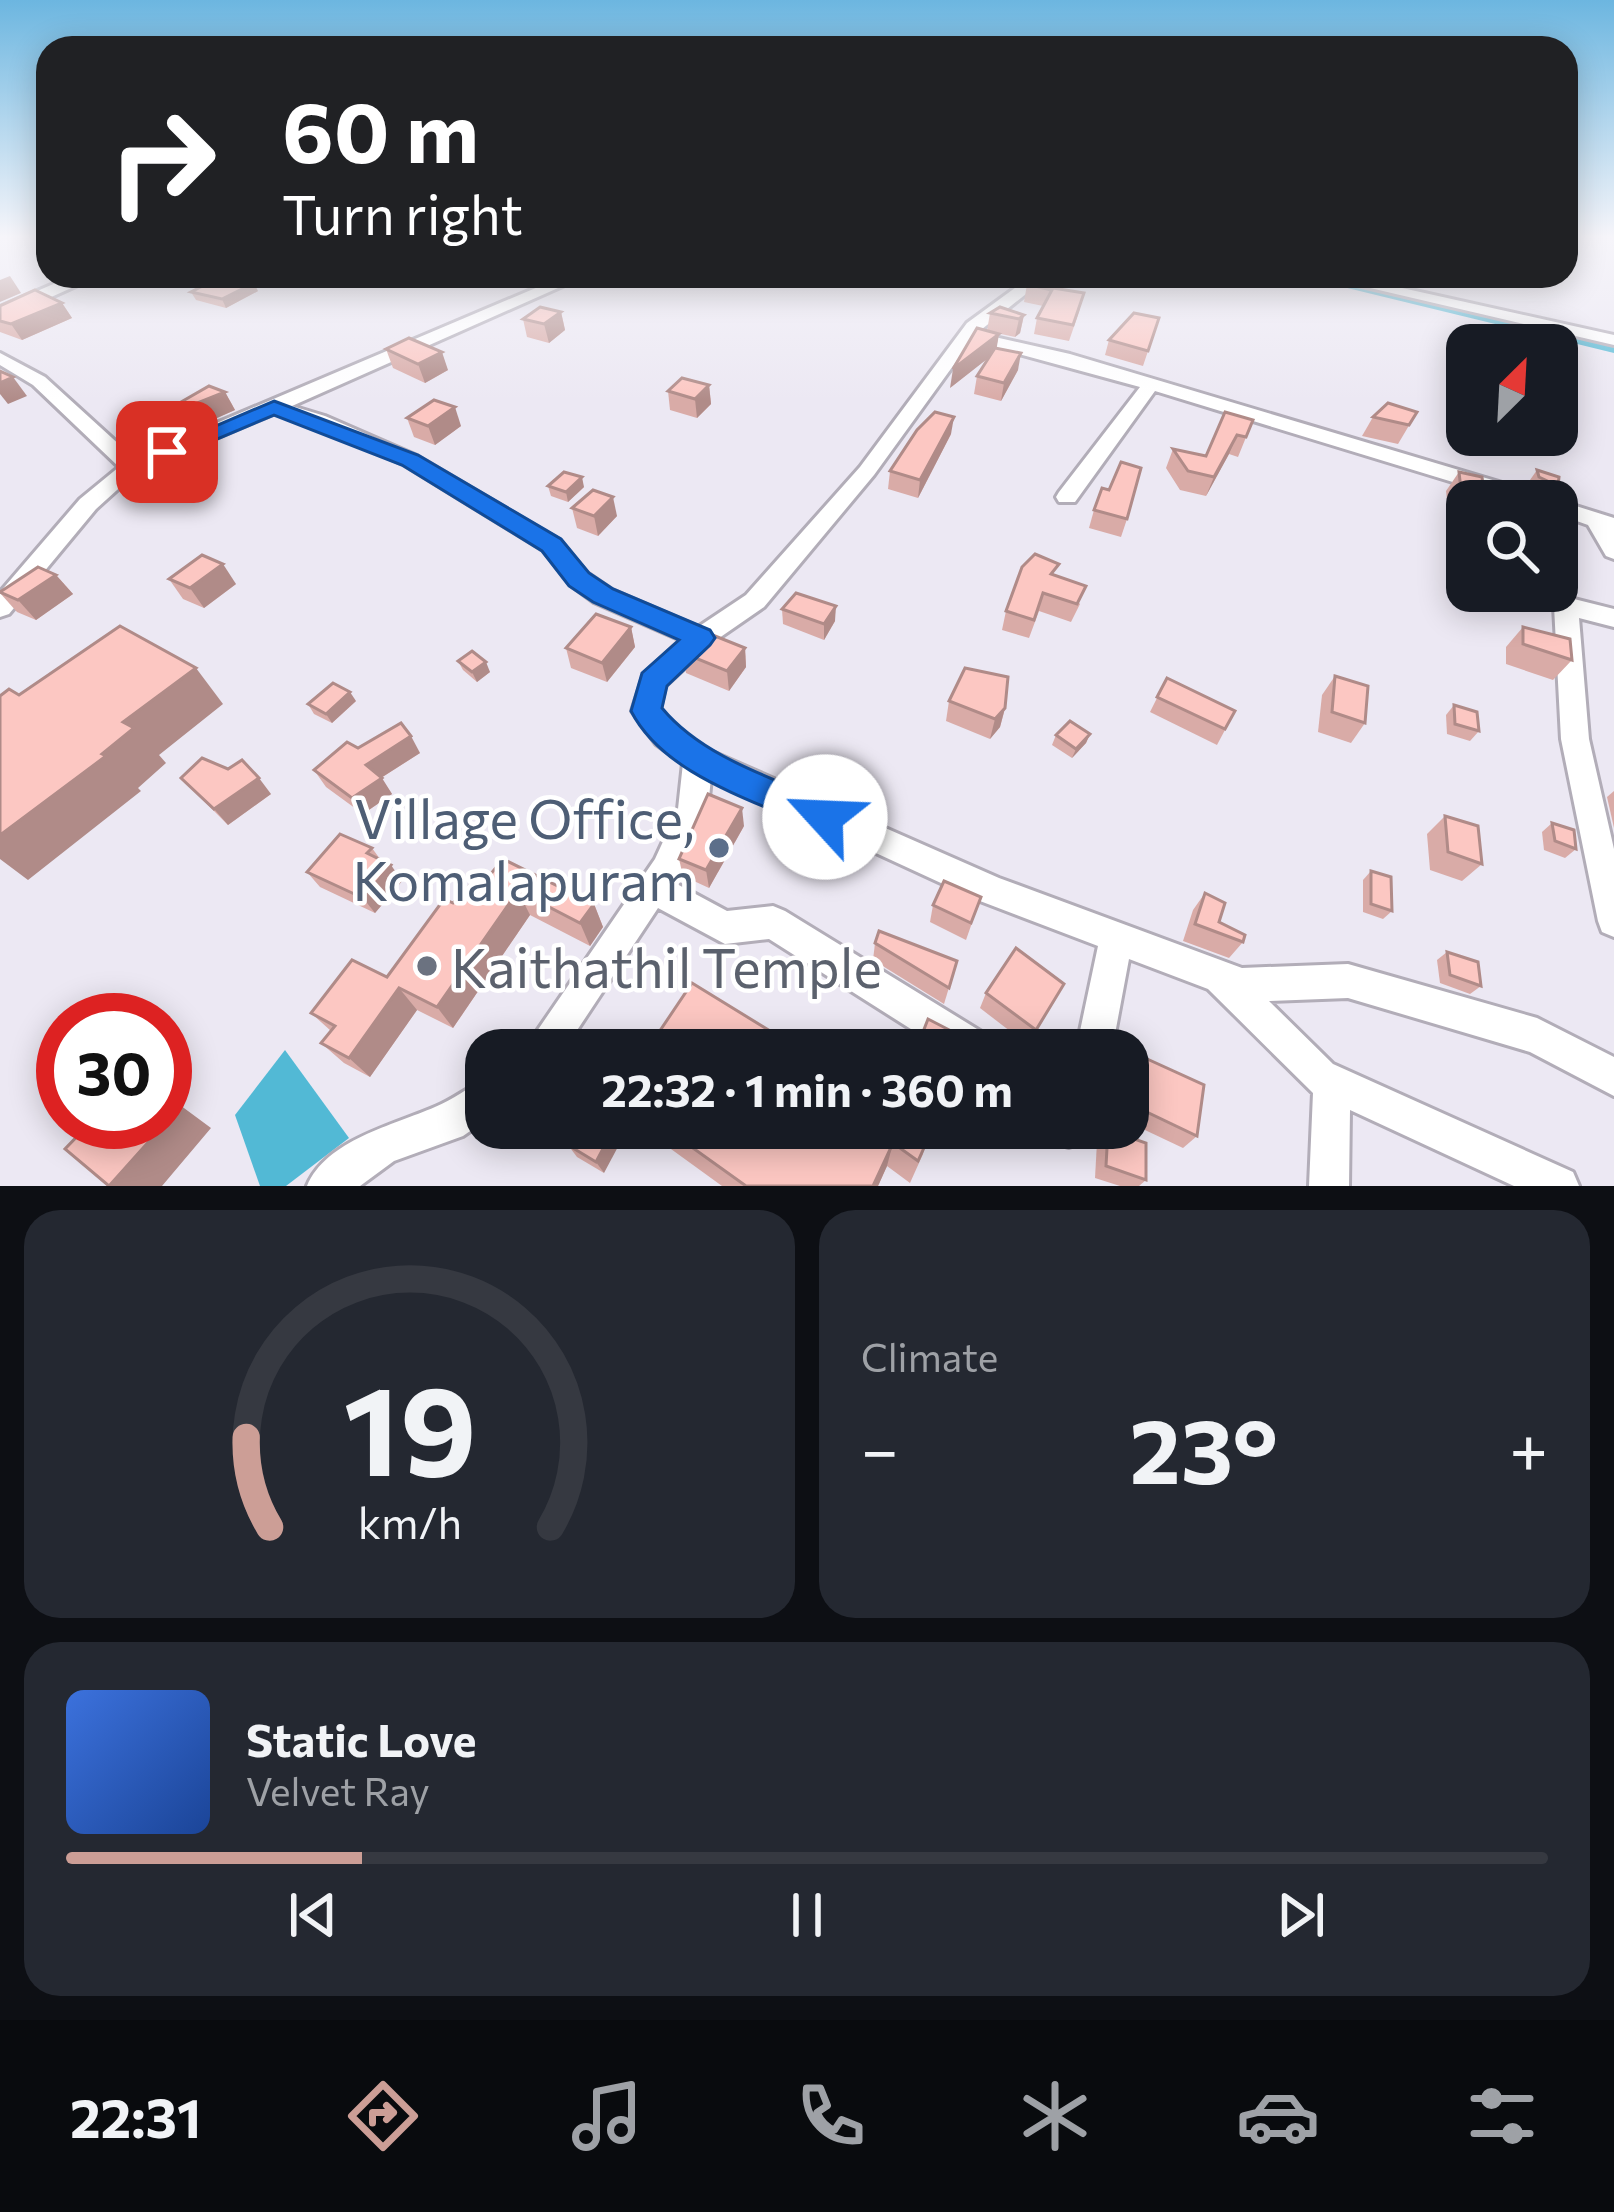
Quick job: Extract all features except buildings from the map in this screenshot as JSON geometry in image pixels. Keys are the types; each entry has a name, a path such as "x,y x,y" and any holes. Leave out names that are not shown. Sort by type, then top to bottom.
{"main road":[{"path":"0,314 55,290"}],"street":[{"path":"0,608 88,504 131,467 544,290"},
{"path":"1022,290 974,327 867,471 754,601 700,638 653,681 646,711 666,736 698,758 991,890 1116,938 1242,985 1348,981 1537,1036 1614,1077"},
{"path":"1391,290 1614,340"},
{"path":"970,336 1150,384 1468,480"},
{"path":"0,358 39,381 131,467"},
{"path":"1067,496 1150,384"},
{"path":"274,407 410,460 551,545 579,579 603,596 700,638"},
{"path":"1605,522 1614,550"},
{"path":"1614,618 1566,606 1575,739 1614,921"},
{"path":"556,1029 653,888 693,809 698,758"},
{"path":"653,888 725,928 773,922 944,1029"},
{"path":"1098,1029 1116,938"},
{"path":"1220,976 1331,1082 1558,1186"},
{"path":"1329,1186 1331,1082"},
{"path":"327,1186 382,1145 465,1111"}],"water":[{"path":"285,1050 349,1138 286,1186 260,1186 235,1115"}],"waterway":[{"path":"1372,290 1614,345"}],"place":[{"name":"Village Office, Komalapuram","path":"719,848"},
{"name":"Kaithathil Temple","path":"427,966"}],"route":[{"path":"167,452 274,407 318,420 410,460 551,545 579,579 603,596 700,638 653,681 646,711 666,736 698,758 825,817"}]}
